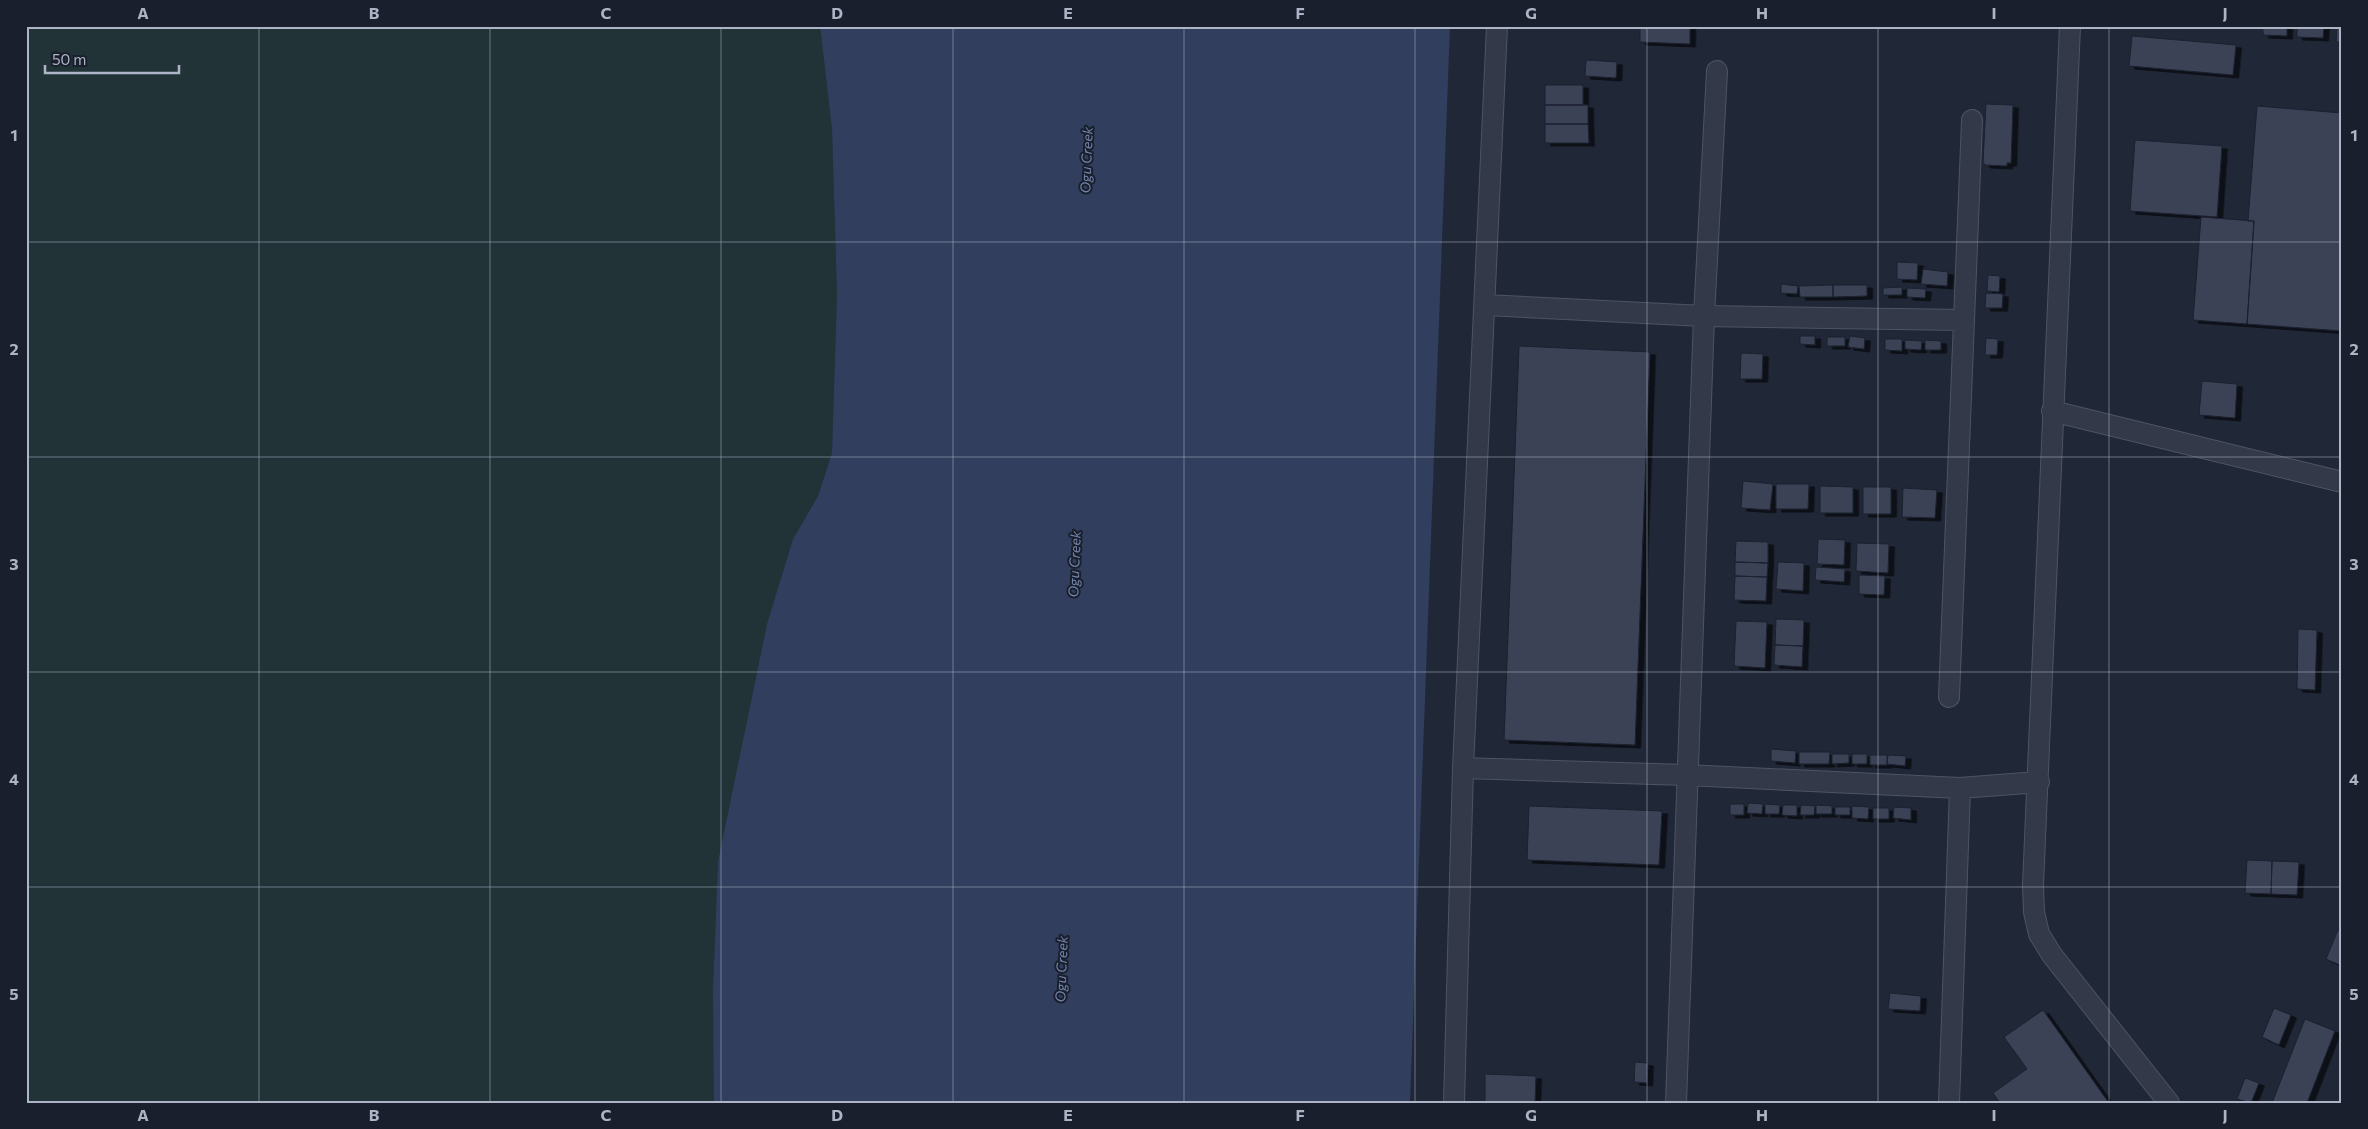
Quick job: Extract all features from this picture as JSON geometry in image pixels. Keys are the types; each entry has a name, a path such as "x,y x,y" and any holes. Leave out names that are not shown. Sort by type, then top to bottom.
{"lane":[{"path":"1454,1103 1463,768 1497,26"},
{"path":"2070,26 2052,411 2039,782 2033,885 2034,912 2039,934 2081,993 2169,1103"},
{"path":"1676,1103 1686,775 1704,316 1717,71"},
{"path":"1949,697 1972,120"},
{"path":"1485,305 1704,316 1964,320"},
{"path":"2052,411 2342,482"},
{"path":"1463,768 1686,775 1960,788 2039,782"},
{"path":"1949,1103 1960,788"}],"shaded area":[{"path":"26,26 820,26 832,129 837,294 832,453 818,496 793,539 767,624 718,861 713,989 721,1103 26,1103"}],"water":[{"name":"Ogu Creek","path":"820,26 1450,26 1410,1103 714,1103 713,989 718,861 767,624 793,539 818,496 832,453 837,294 832,129"}],"building":[{"path":"1640,26 1690,26 1690,44 1640,42"},
{"path":"2263,26 2287,26 2287,36 2263,35"},
{"path":"2297,26 2324,26 2323,38 2297,37"},
{"path":"2337,26 2342,26 2342,42 2336,42"},
{"path":"2132,36 2236,45 2233,75 2129,66"},
{"path":"1586,60 1617,62 1616,78 1585,76"},
{"path":"1545,85 1583,85 1583,105 1545,105"},
{"path":"1986,104 2013,105 2011,163 2007,163 2007,166 1985,165 1983,162"},
{"path":"1545,105 1588,105 1588,124 1545,124"},
{"path":"2257,106 2342,113 2342,331 2247,324 2254,221 2248,221"},
{"path":"1545,124 1588,124 1589,143 1545,143"},
{"path":"2135,140 2222,146 2217,217 2130,211"},
{"path":"2201,217 2254,221 2247,324 2193,320"},
{"path":"1897,262 1918,263 1917,280 1897,279"},
{"path":"1923,269 1948,272 1947,286 1921,284"},
{"path":"1988,275 2000,276 1999,292 1987,291"},
{"path":"1781,284 1798,286 1797,294 1781,293"},
{"path":"1833,285 1867,285 1867,296 1833,297"},
{"path":"1833,285 1833,297 1800,297 1799,286"},
{"path":"1902,287 1902,295 1883,295 1883,288"},
{"path":"1907,288 1926,289 1925,298 1907,297"},
{"path":"1986,293 2003,294 2002,308 1985,308"},
{"path":"1800,336 1815,336 1815,345 1800,344"},
{"path":"1850,336 1865,338 1864,349 1848,347"},
{"path":"1827,337 1845,337 1845,346 1827,346"},
{"path":"1986,338 1998,339 1997,355 1985,355"},
{"path":"1885,339 1902,339 1902,351 1885,350"},
{"path":"1905,340 1922,341 1921,350 1905,349"},
{"path":"1925,340 1941,341 1941,350 1925,350"},
{"path":"1519,346 1650,352 1635,745 1504,740"},
{"path":"1741,353 1763,354 1762,379 1740,379"},
{"path":"2202,381 2237,384 2235,418 2199,415"},
{"path":"1743,481 1773,484 1770,510 1741,508"},
{"path":"1776,484 1809,484 1808,509 1776,509"},
{"path":"1820,486 1853,487 1853,513 1820,513"},
{"path":"1863,487 1891,487 1891,514 1863,514"},
{"path":"1903,488 1937,490 1935,518 1902,517"},
{"path":"1818,539 1845,540 1844,565 1817,564"},
{"path":"1736,541 1768,542 1768,563 1735,562"},
{"path":"1857,543 1889,544 1888,573 1856,571"},
{"path":"1735,562 1768,563 1767,577 1735,576"},
{"path":"1778,562 1804,563 1803,591 1776,589"},
{"path":"1816,567 1845,569 1844,582 1815,580"},
{"path":"1859,575 1885,576 1884,595 1859,594"},
{"path":"1735,576 1767,577 1766,601 1734,600"},
{"path":"1776,619 1804,620 1803,646 1775,645"},
{"path":"1736,621 1767,622 1765,668 1734,666"},
{"path":"2298,629 2317,630 2315,690 2297,689"},
{"path":"1775,645 1803,646 1802,667 1774,665"},
{"path":"1771,749 1796,751 1795,763 1771,761"},
{"path":"1799,752 1830,752 1829,764 1799,764"},
{"path":"1832,754 1849,754 1849,763 1832,764"},
{"path":"1852,754 1867,754 1867,764 1852,764"},
{"path":"1870,755 1887,755 1887,765 1870,765"},
{"path":"1888,755 1906,756 1905,766 1887,764"},
{"path":"1748,803 1763,804 1762,814 1747,813"},
{"path":"1730,804 1744,804 1744,815 1730,815"},
{"path":"1765,804 1780,805 1779,814 1765,814"},
{"path":"1783,805 1797,805 1797,816 1782,815"},
{"path":"1801,805 1815,806 1814,815 1800,815"},
{"path":"1816,805 1832,806 1832,814 1816,814"},
{"path":"1529,806 1662,811 1659,865 1527,860"},
{"path":"1852,806 1869,807 1868,819 1852,818"},
{"path":"1835,807 1850,807 1850,815 1835,815"},
{"path":"1894,807 1911,808 1911,820 1893,818"},
{"path":"1873,808 1889,808 1889,819 1873,819"},
{"path":"2247,860 2272,861 2271,894 2245,893"},
{"path":"2272,861 2299,862 2297,895 2271,894"},
{"path":"2338,930 2342,932 2342,966 2326,959"},
{"path":"1890,993 1921,996 1920,1011 1888,1009"},
{"path":"2274,1008 2291,1015 2279,1045 2262,1037"},
{"path":"2043,1010 2109,1103 2000,1103 1993,1093 2027,1069 2004,1037"},
{"path":"2305,1019 2335,1031 2307,1103 2272,1103"},
{"path":"1635,1062 1648,1063 1647,1083 1634,1082"},
{"path":"1485,1074 1536,1076 1535,1103 1485,1103"},
{"path":"2245,1078 2259,1083 2251,1103 2237,1099"}]}
